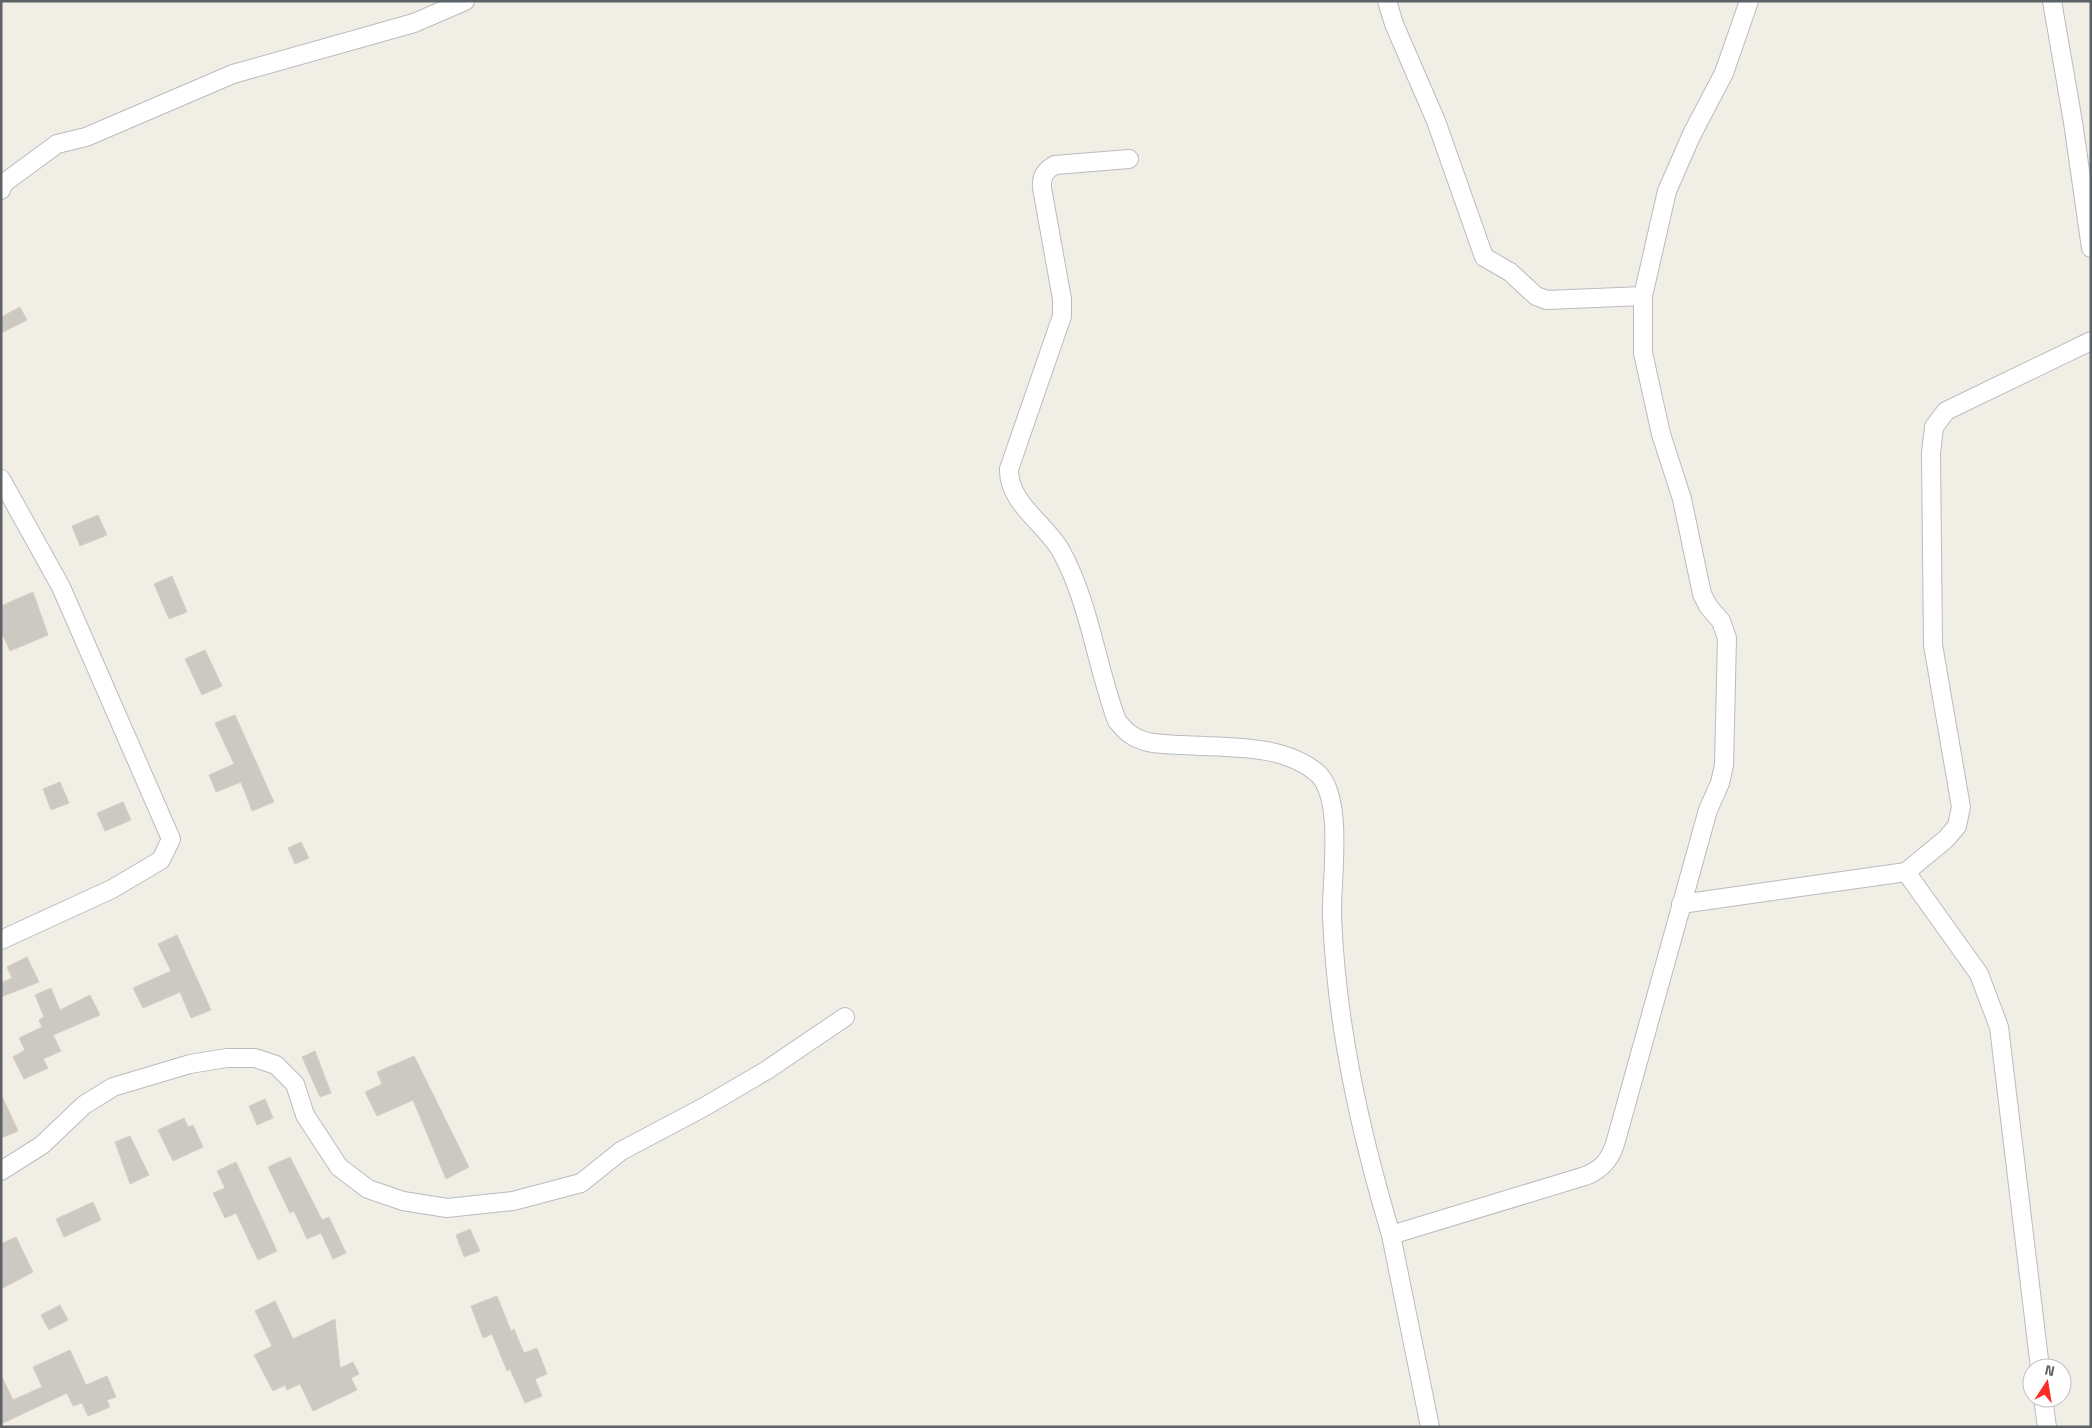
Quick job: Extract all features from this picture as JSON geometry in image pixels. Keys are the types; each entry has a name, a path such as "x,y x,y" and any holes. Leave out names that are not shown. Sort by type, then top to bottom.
{"street":[{"path":"2,185 57,144 86,137 233,74 414,23 466,1"},
{"path":"1388,1 1394,24 1436,121 1484,257 1510,272 1536,296 1547,300 1643,296"},
{"path":"1391,1235 1585,1176 1602,1168 1612,1152 1708,810 1720,783 1724,765 1727,638 1721,621 1708,606 1702,594 1682,499 1660,434 1643,353 1643,296 1667,191 1692,134 1724,73 1749,1"},
{"path":"2052,1 2073,122 2091,248"},
{"path":"1129,159 1055,165 1045,171 1042,176 1042,188 1062,299 1062,316 1009,469 1011,488 1052,537 1062,552 1082,599 1117,721 1131,735 1154,744 1233,748 1286,754 1305,762 1320,774 1332,797 1334,820 1332,914 1342,1026 1363,1131 1391,1235 1430,1427"},
{"path":"1681,904 1906,872 1946,839 1956,826 1961,807 1933,645 1931,452 1934,427 1946,410 2091,341"},
{"path":"1,479 61,586 172,839 161,860 153,865 112,889 1,940"},
{"path":"1906,872 1979,974 1999,1027 2039,1358"},
{"path":"1,1171 42,1146 84,1105 113,1087 190,1064 227,1058 255,1058 276,1066 295,1084 305,1115 339,1167 368,1189 403,1201 447,1208 513,1201 581,1183 621,1151 674,1124 759,1074 845,1017"},
{"path":"2044,1408 2046,1427"}],"building":[{"path":"20,307 27,320 1,333 1,317"},
{"path":"98,515 107,535 80,546 72,526"},
{"path":"172,576 187,612 169,619 154,584"},
{"path":"33,592 48,635 10,651 1,631 1,606"},
{"path":"205,650 222,686 202,695 185,659"},
{"path":"235,715 274,802 252,811 241,782 216,792 209,775 234,764 215,723"},
{"path":"60,782 69,803 51,810 43,789"},
{"path":"123,802 131,820 105,831 97,813"},
{"path":"301,842 309,858 295,864 288,848"},
{"path":"177,935 211,1010 191,1018 180,992 143,1008 133,988 171,971 158,944"},
{"path":"27,957 39,982 1,997 1,983 12,978 7,967"},
{"path":"51,988 60,1010 90,995 100,1015 53,1035 61,1051 43,1059 48,1068 24,1079 13,1057 25,1050 19,1038 42,1027 39,1020 44,1017 35,995"},
{"path":"315,1051 331,1093 320,1097 302,1057"},
{"path":"414,1056 469,1167 446,1179 413,1100 377,1116 365,1092 382,1084 377,1072"},
{"path":"1,1094 18,1131 1,1138"},
{"path":"265,1099 273,1118 257,1125 249,1106"},
{"path":"184,1118 188,1127 193,1125 203,1147 173,1161 158,1130"},
{"path":"130,1136 149,1175 130,1184 115,1142"},
{"path":"290,1157 322,1220 329,1217 346,1253 333,1259 321,1233 307,1239 294,1211 290,1213 268,1167"},
{"path":"236,1162 277,1251 258,1260 236,1213 225,1218 213,1193 225,1188 217,1171"},
{"path":"93,1202 101,1220 64,1237 56,1219"},
{"path":"470,1229 480,1251 464,1257 456,1235"},
{"path":"16,1237 33,1272 1,1289 1,1244"},
{"path":"497,1296 511,1331 514,1329 524,1353 537,1348 547,1374 535,1379 542,1396 525,1403 510,1369 507,1371 492,1334 483,1338 471,1306"},
{"path":"275,1301 293,1339 335,1319 340,1368 353,1362 359,1374 351,1378 357,1390 313,1411 300,1384 287,1390 285,1385 273,1391 254,1355 272,1346 255,1311"},
{"path":"60,1305 68,1320 49,1330 41,1315"},
{"path":"70,1350 86,1385 107,1376 116,1397 107,1400 110,1407 88,1416 82,1403 73,1406 67,1393 1,1424 1,1375 13,1400 42,1387 33,1367"}]}
